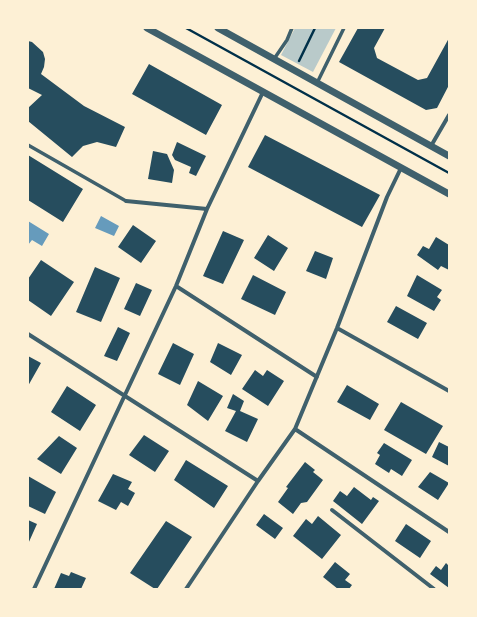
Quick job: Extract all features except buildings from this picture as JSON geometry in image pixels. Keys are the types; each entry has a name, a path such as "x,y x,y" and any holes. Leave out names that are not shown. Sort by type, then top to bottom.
{"street":[{"path":"146,28 449,194"},
{"path":"218,28 449,156"},
{"path":"274,59 292,28"},
{"path":"317,83 344,28"},
{"path":"34,589 176,286 207,209 263,92"},
{"path":"431,146 449,114"},
{"path":"28,145 126,201 207,209"},
{"path":"186,589 258,481 295,430 338,328 387,197 401,168"},
{"path":"176,286 317,377"},
{"path":"338,328 449,391"},
{"path":"28,334 258,481"},
{"path":"295,430 449,532"},
{"path":"332,510 434,589"}],"path":[{"path":"186,28 449,173"},
{"path":"295,71 315,28"},
{"path":"225,71 242,42"}],"shaded area":[{"path":"295,28 336,28 313,72 281,55"}],"water":[{"path":"101,216 119,226 114,236 95,228"},
{"path":"28,221 49,234 42,246 32,240 28,245"}]}
